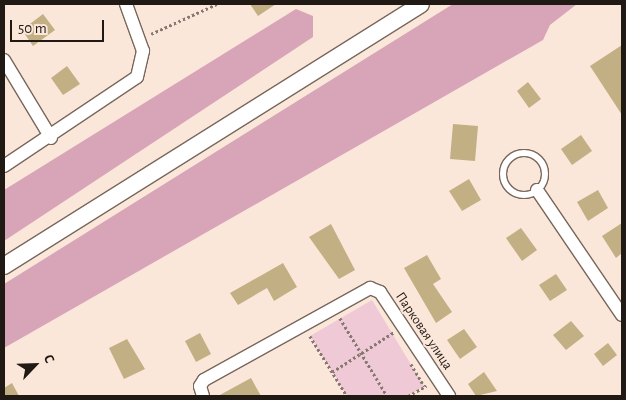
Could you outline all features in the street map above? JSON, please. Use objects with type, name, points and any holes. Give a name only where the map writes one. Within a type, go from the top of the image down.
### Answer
[{"type":"street","points":[[4,166],[51,138],[129,84],[143,61],[140,41],[126,4]]},
{"type":"street","points":[[4,266],[421,4]]},
{"type":"street","points":[[4,60],[51,138]]},
{"type":"street","points":[[537,190],[622,315]]},
{"type":"street","name":"Парковая улица","points":[[333,306],[370,288],[380,292],[398,330],[450,396]]},
{"type":"street","points":[[203,396],[200,386],[204,380],[333,306]]},
{"type":"lane","points":[[528,153],[540,160],[544,172],[537,190],[524,195],[505,184],[503,170],[510,158],[528,153]]},
{"type":"path","points":[[140,41],[175,19],[217,4]]},
{"type":"path","points":[[333,306],[387,396]]},
{"type":"path","points":[[333,322],[348,313]]},
{"type":"path","points":[[388,325],[398,330]]},
{"type":"path","points":[[398,330],[398,340]]},
{"type":"path","points":[[332,372],[398,330]]},
{"type":"path","points":[[318,331],[310,336],[347,396]]},
{"type":"path","points":[[406,356],[424,386]]},
{"type":"path","points":[[408,396],[438,379]]},
{"type":"shaded area","points":[[453,4],[577,4],[550,25],[543,40],[4,348],[4,284]]},
{"type":"shaded area","points":[[296,9],[313,16],[313,37],[4,241],[4,190]]},
{"type":"shaded area","points":[[372,300],[424,386],[408,396],[347,396],[310,336]]},
{"type":"building","points":[[250,4],[276,4],[258,16]]},
{"type":"building","points":[[43,14],[55,30],[33,46],[22,30]]},
{"type":"building","points":[[622,45],[622,115],[590,66]]},
{"type":"building","points":[[67,66],[80,84],[63,95],[51,78]]},
{"type":"building","points":[[528,82],[541,99],[529,108],[517,91]]},
{"type":"building","points":[[453,124],[478,126],[475,161],[450,159]]},
{"type":"building","points":[[581,135],[592,151],[572,165],[561,149]]},
{"type":"building","points":[[469,179],[481,200],[462,211],[449,191]]},
{"type":"building","points":[[598,190],[608,208],[588,221],[577,202]]},
{"type":"building","points":[[622,223],[622,253],[616,258],[602,236]]},
{"type":"building","points":[[331,224],[355,270],[339,279],[309,237]]},
{"type":"building","points":[[521,228],[537,250],[522,261],[506,238]]},
{"type":"building","points":[[427,255],[441,279],[433,284],[452,312],[436,323],[404,268]]},
{"type":"building","points":[[283,263],[297,287],[274,301],[267,288],[238,305],[230,293]]},
{"type":"building","points":[[556,274],[567,290],[550,301],[539,285]]},
{"type":"building","points":[[571,321],[584,336],[566,350],[553,335]]},
{"type":"building","points":[[464,329],[477,347],[460,359],[447,340]]},
{"type":"building","points":[[200,333],[211,354],[196,362],[185,341]]},
{"type":"building","points":[[127,339],[145,369],[124,379],[109,348]]},
{"type":"building","points":[[608,343],[617,355],[603,366],[594,354]]},
{"type":"building","points":[[484,372],[497,391],[476,396],[468,384]]},
{"type":"building","points":[[251,378],[261,396],[218,396]]},
{"type":"building","points":[[12,383],[19,396],[4,396],[4,388]]}]
